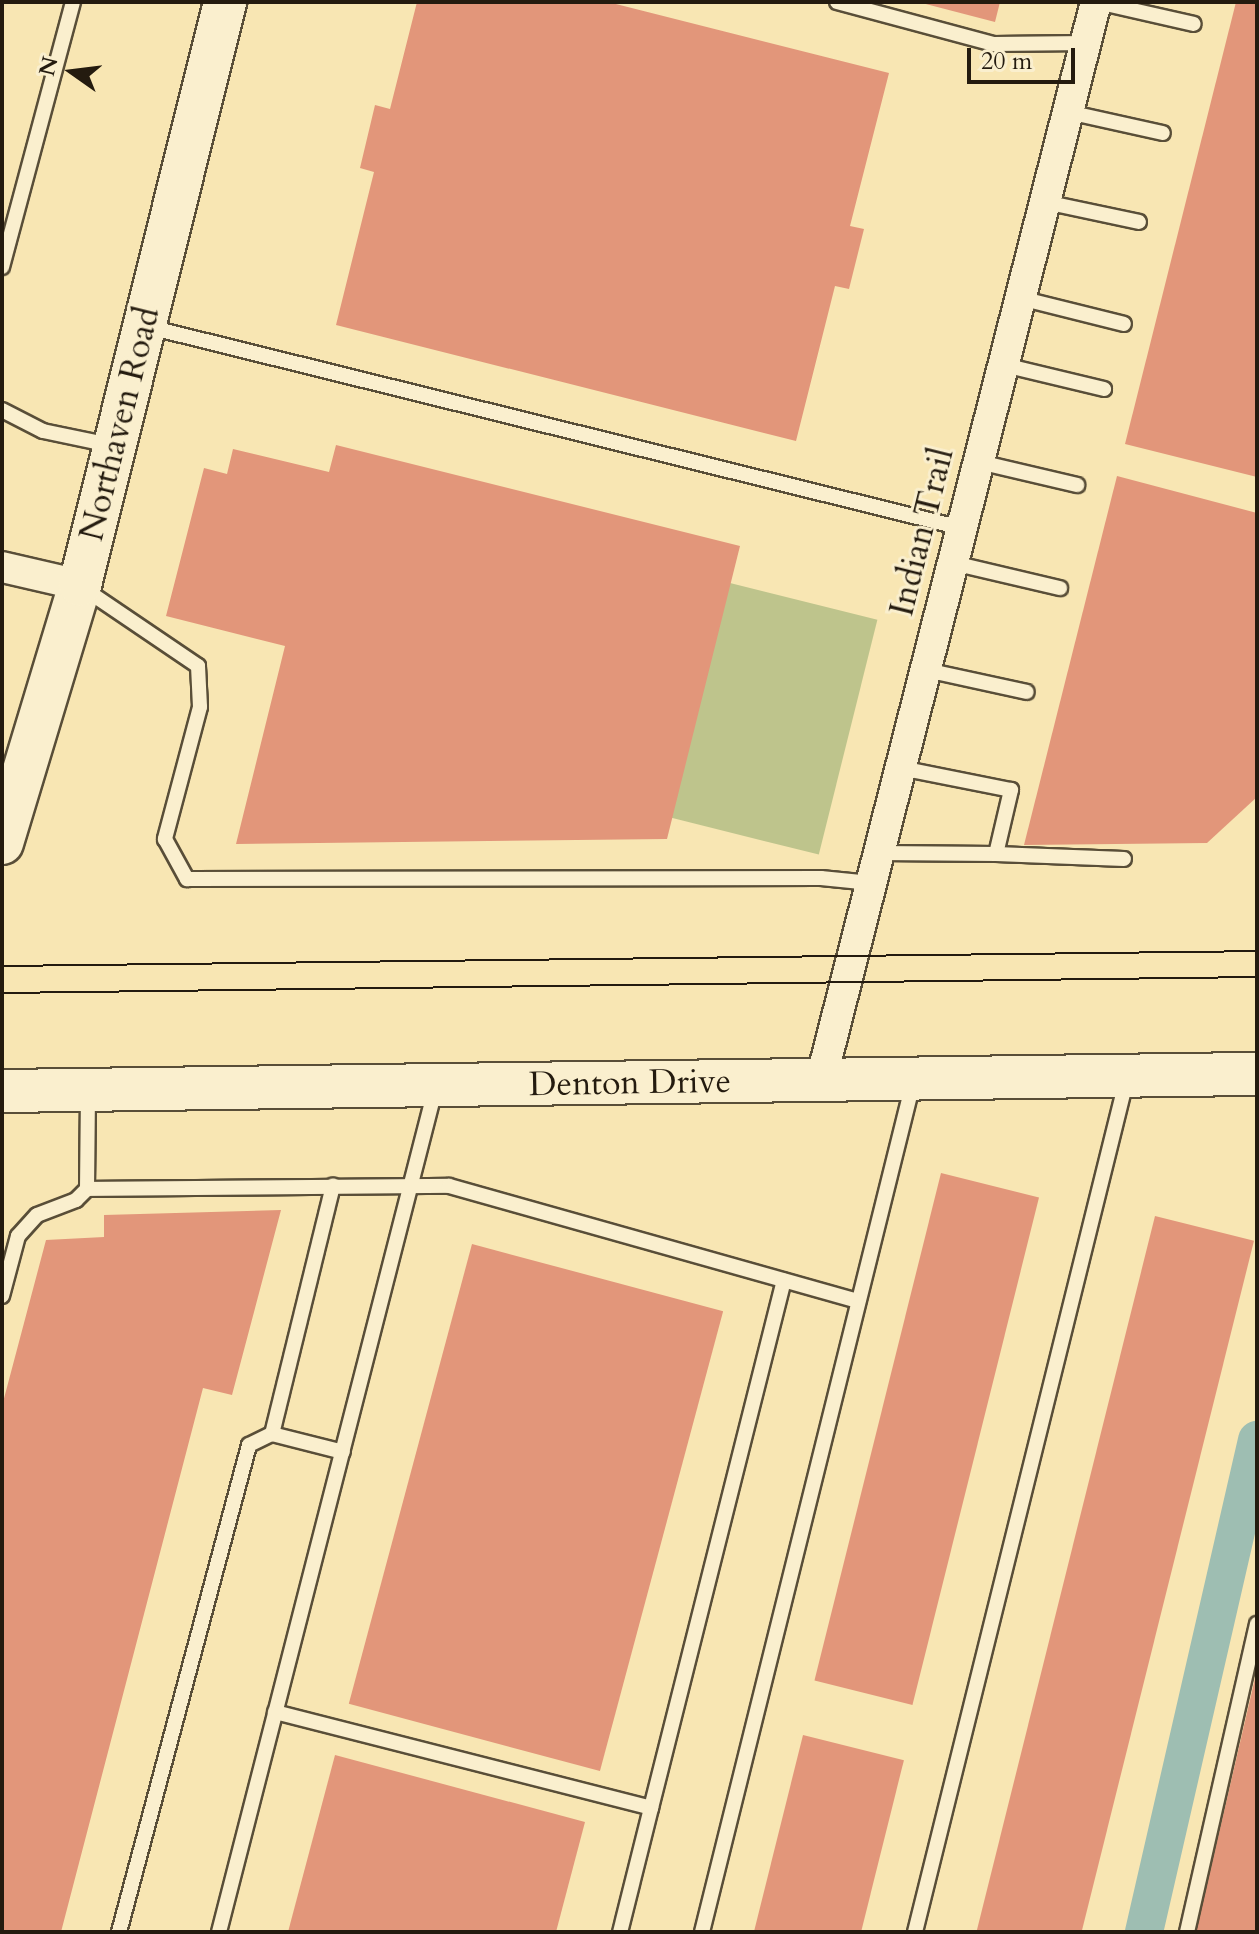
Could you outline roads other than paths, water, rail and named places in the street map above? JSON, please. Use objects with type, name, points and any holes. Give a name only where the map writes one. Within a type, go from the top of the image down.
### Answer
[{"type":"street","name":"Northaven Road","points":[[2,843],[13,776],[80,585],[225,2]]},
{"type":"street","name":"Indian Trail","points":[[821,1080],[1096,2]]},
{"type":"street","points":[[2,567],[80,585]]},
{"type":"street","name":"Denton Drive","points":[[2,1091],[1251,1074]]},
{"type":"lane","points":[[2,267],[73,2]]},
{"type":"lane","points":[[837,2],[994,44],[1086,43]]},
{"type":"lane","points":[[1096,2],[1194,24]]},
{"type":"lane","points":[[1068,112],[1163,133]]},
{"type":"lane","points":[[1045,202],[1139,222]]},
{"type":"lane","points":[[1020,298],[1124,324]]},
{"type":"lane","points":[[144,326],[962,528]]},
{"type":"lane","points":[[1004,365],[1104,389]]},
{"type":"lane","points":[[2,410],[43,431],[114,445]]},
{"type":"lane","points":[[979,462],[1077,485]]},
{"type":"lane","points":[[953,563],[1060,588]]},
{"type":"lane","points":[[80,585],[198,666],[200,707],[165,839],[187,879],[821,878],[871,883]]},
{"type":"lane","points":[[926,670],[1027,692]]},
{"type":"lane","points":[[901,768],[1011,790],[996,854]]},
{"type":"lane","points":[[879,853],[1124,859]]},
{"type":"lane","points":[[915,1932],[1128,1076]]},
{"type":"lane","points":[[702,1932],[914,1079]]},
{"type":"lane","points":[[219,1932],[436,1086]]},
{"type":"lane","points":[[87,1189],[88,1090]]},
{"type":"lane","points":[[2,1296],[18,1236],[37,1215],[76,1200],[87,1189],[412,1183],[449,1186],[858,1301]]},
{"type":"lane","points":[[272,1434],[333,1185]]},
{"type":"lane","points":[[620,1932],[784,1280]]},
{"type":"lane","points":[[119,1932],[249,1445],[272,1434],[343,1452]]},
{"type":"lane","points":[[1187,1932],[1257,1624]]},
{"type":"lane","points":[[275,1712],[651,1808]]},
{"type":"waterway","points":[[1144,1932],[1257,1440]]},
{"type":"tram line","points":[[2,966],[1257,951]]},
{"type":"tram line","points":[[2,993],[1257,977]]}]
